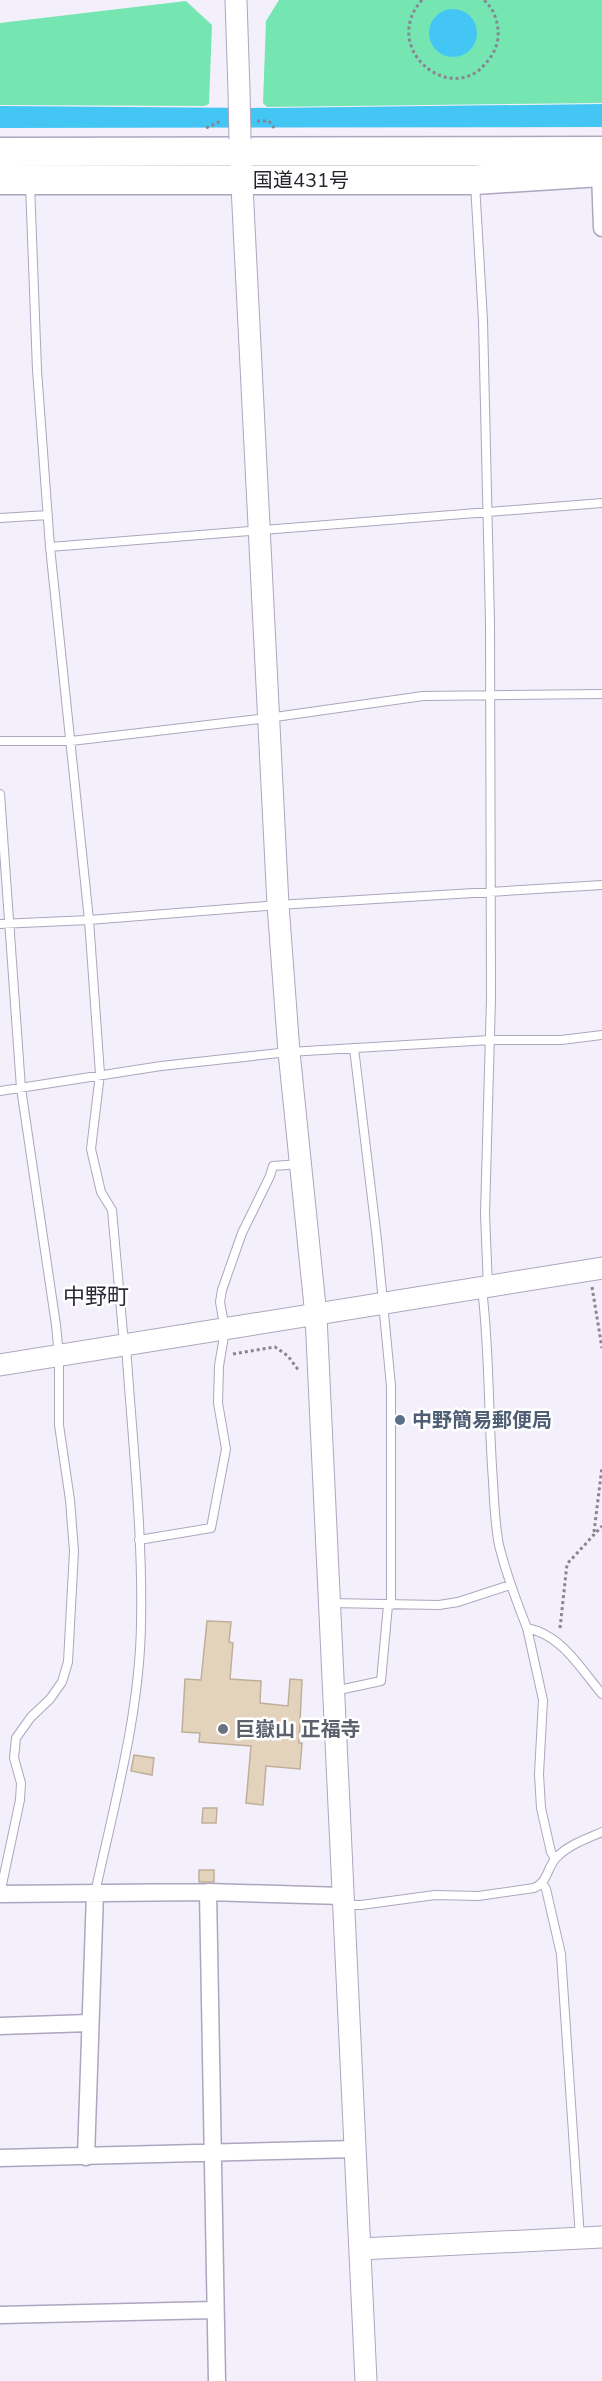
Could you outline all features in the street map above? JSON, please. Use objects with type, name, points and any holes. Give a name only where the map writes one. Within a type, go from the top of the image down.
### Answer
[{"type":"highway","name":"国道431号","points":[[0,152],[240,145],[601,165]]},
{"type":"highway","name":"国道431号","points":[[0,180],[475,180],[601,165]]},
{"type":"street","points":[[236,0],[240,145],[278,904],[289,1052],[316,1316],[366,2381]]},
{"type":"street","points":[[601,165],[602,228]]},
{"type":"street","points":[[0,1365],[316,1316],[596,1269]]},
{"type":"street","points":[[0,1894],[208,1892],[342,1900]]},
{"type":"street","points":[[208,1892],[217,2381]]},
{"type":"street","points":[[86,2157],[95,1893]]},
{"type":"street","points":[[0,2026],[89,2023]]},
{"type":"street","points":[[0,2158],[355,2149]]},
{"type":"street","points":[[360,2249],[602,2237]]},
{"type":"street","points":[[0,2315],[215,2310]]},
{"type":"lane","points":[[475,180],[483,320],[490,696],[490,1040],[484,1214],[489,1439],[499,1543],[510,1585],[526,1628],[543,1700],[539,1774],[541,1808],[551,1852],[555,1859]]},
{"type":"lane","points":[[30,181],[37,370],[50,547],[89,920],[100,1074],[91,1149],[101,1192],[112,1210],[126,1346],[139,1540],[141,1624],[132,1719],[95,1893]]},
{"type":"lane","points":[[50,547],[602,503]]},
{"type":"lane","points":[[0,518],[48,515]]},
{"type":"lane","points":[[0,741],[71,741],[268,718],[423,696],[602,694]]},
{"type":"lane","points":[[0,794],[21,1088],[59,1356],[57,1399],[74,1551],[68,1662],[62,1682],[50,1700],[31,1717],[16,1738],[14,1758],[21,1783],[20,1800],[0,1894]]},
{"type":"lane","points":[[0,924],[89,920],[278,904],[602,885]]},
{"type":"lane","points":[[0,1091],[100,1074],[289,1052],[490,1040],[561,1040],[602,1035]]},
{"type":"lane","points":[[333,1691],[381,1681],[390,1605],[391,1386],[377,1240],[354,1048]]},
{"type":"lane","points":[[139,1540],[211,1528],[226,1449],[218,1403],[219,1366],[225,1330],[220,1302],[222,1290],[242,1233],[273,1166],[300,1164]]},
{"type":"lane","points":[[329,1603],[390,1605],[458,1602],[510,1585]]},
{"type":"lane","points":[[526,1628],[535,1629],[559,1642],[602,1694]]},
{"type":"lane","points":[[342,1900],[361,1905],[435,1895],[478,1896],[534,1888],[543,1884],[555,1859],[573,1845],[602,1832]]},
{"type":"lane","points":[[543,1884],[561,1954],[580,2238]]},
{"type":"path","points":[[422,0],[411,15],[409,25],[411,50],[419,62],[430,71],[443,77],[458,78],[472,74],[484,66],[493,55],[498,41],[498,27],[494,13],[484,0]]},
{"type":"path","points":[[596,1269],[602,1348]]},
{"type":"path","points":[[226,1355],[275,1347],[294,1362],[300,1374]]},
{"type":"path","points":[[593,1534],[602,1467]]},
{"type":"path","points":[[559,1642],[567,1564],[602,1526]]},
{"type":"green space","points":[[279,0],[602,0],[602,103],[267,107],[263,103],[266,21]]},
{"type":"green space","points":[[186,1],[212,25],[209,104],[204,106],[0,105],[0,23]]},
{"type":"water","points":[[448,9],[458,9],[470,16],[477,28],[477,38],[470,50],[458,57],[448,57],[433,46],[429,38],[429,28],[440,13]]},
{"type":"water","points":[[602,104],[602,127],[0,128],[0,106],[271,108]]},
{"type":"building","points":[[207,1621],[231,1622],[229,1642],[233,1643],[230,1679],[261,1681],[260,1703],[288,1706],[290,1679],[302,1680],[300,1769],[266,1766],[263,1805],[246,1803],[251,1746],[199,1742],[200,1733],[182,1732],[185,1679],[201,1680]]},
{"type":"building","points":[[134,1755],[154,1758],[152,1775],[131,1771]]},
{"type":"building","points":[[203,1808],[217,1808],[216,1823],[202,1823]]},
{"type":"building","points":[[199,1870],[214,1870],[214,1882],[199,1882]]},
{"type":"place","name":"中野簡易郵便局","points":[[400,1420]]},
{"type":"place","name":"巨嶽山 正福寺","points":[[223,1729]]},
{"type":"district","name":"中野町","points":[[96,1297]]}]
